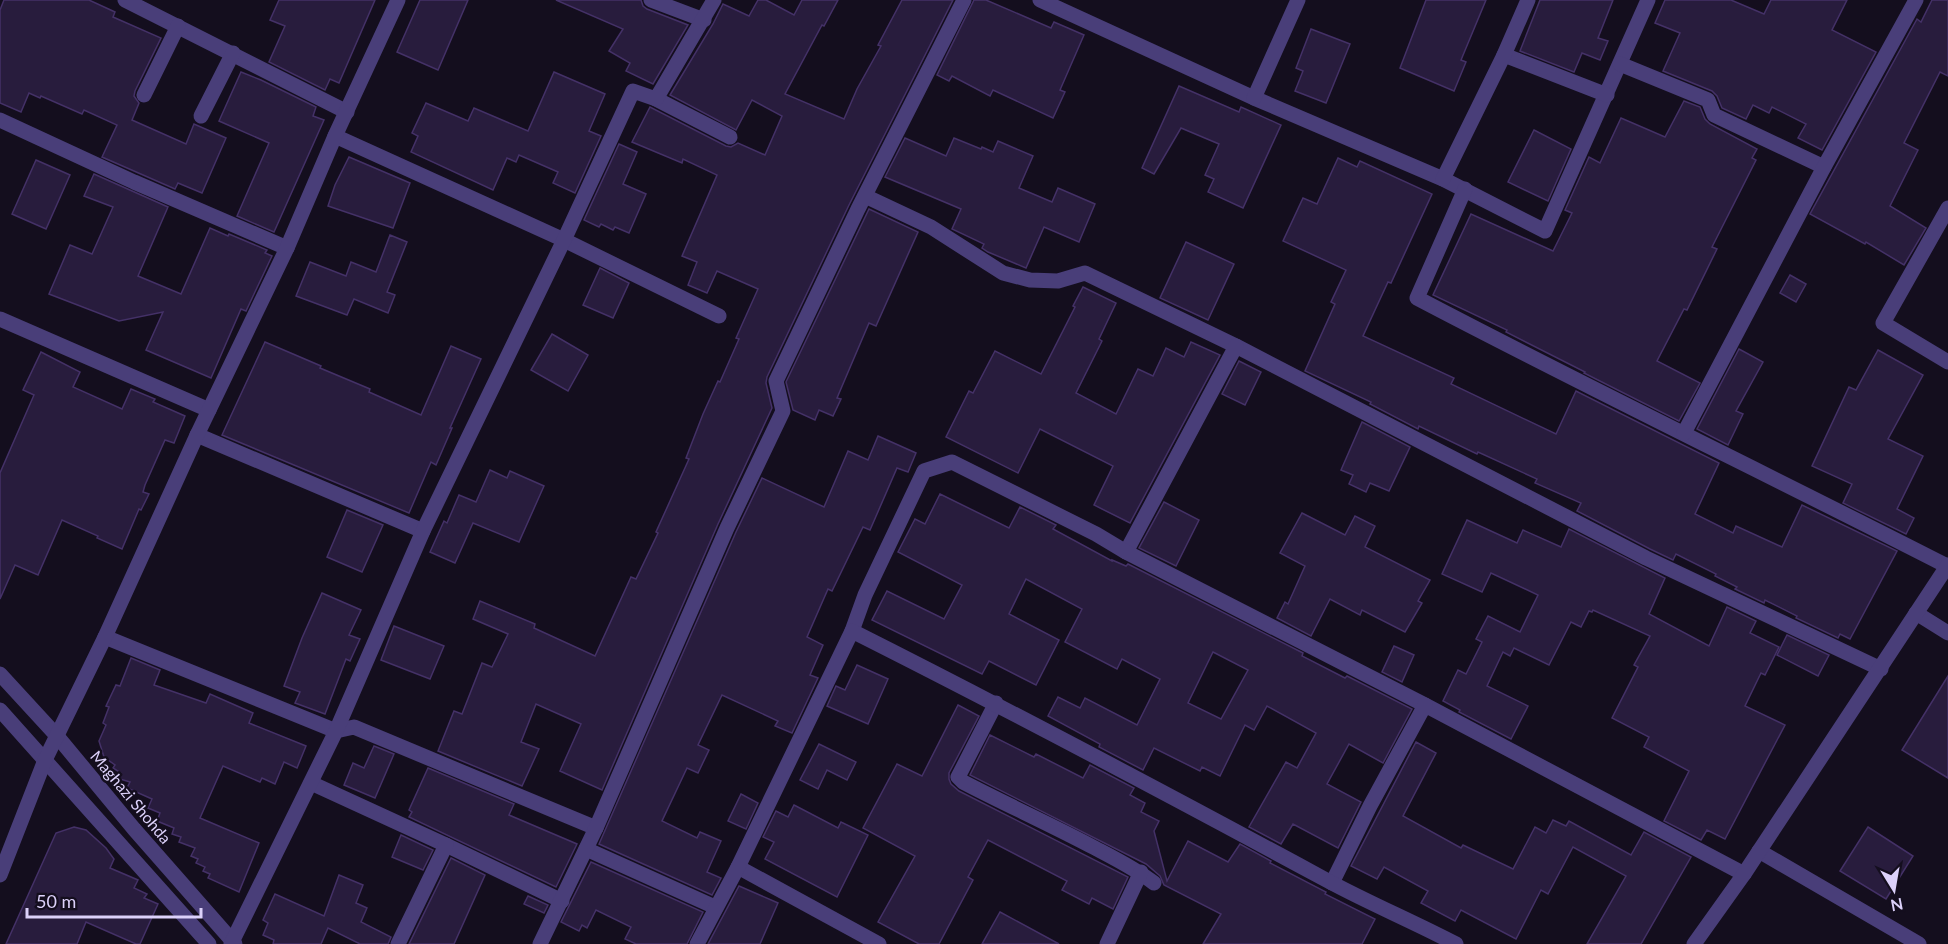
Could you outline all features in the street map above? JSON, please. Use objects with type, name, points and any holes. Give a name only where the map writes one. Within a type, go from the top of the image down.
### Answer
[{"type":"street","points":[[125,0],[347,112]]},
{"type":"street","points":[[0,875],[45,760],[287,248],[335,136],[398,0]]},
{"type":"street","points":[[651,0],[704,20]]},
{"type":"street","points":[[656,99],[714,0]]},
{"type":"street","points":[[540,944],[596,828],[727,528],[783,411],[776,381],[865,196],[964,0]]},
{"type":"street","points":[[1040,0],[1254,98],[1465,189],[1545,231],[1647,0]]},
{"type":"street","points":[[1254,98],[1298,0]]},
{"type":"street","points":[[1443,179],[1504,56],[1528,0]]},
{"type":"street","points":[[1684,433],[1824,167],[1917,0]]},
{"type":"street","points":[[144,95],[178,26]]},
{"type":"street","points":[[201,116],[233,53]]},
{"type":"street","points":[[1504,56],[1607,95]]},
{"type":"street","points":[[1620,64],[1708,100],[1714,115],[1824,167]]},
{"type":"street","points":[[233,943],[336,731],[423,531],[564,240],[633,91],[656,99],[730,137]]},
{"type":"street","points":[[0,120],[134,182],[287,248]]},
{"type":"street","points":[[335,136],[564,240],[719,316]]},
{"type":"street","points":[[1465,189],[1417,298],[1549,367],[1947,566],[1744,874],[1694,944]]},
{"type":"street","points":[[865,196],[931,227],[1003,273],[1030,280],[1058,281],[1085,273],[1236,346],[1646,558],[1881,669]]},
{"type":"street","points":[[1948,208],[1883,322],[1948,362]]},
{"type":"street","points":[[0,319],[209,410]]},
{"type":"street","points":[[1126,552],[1236,346]]},
{"type":"street","points":[[197,435],[423,531]]},
{"type":"street","points":[[697,944],[738,867],[852,631],[865,595],[924,471],[952,462],[1425,705],[1744,874]]},
{"type":"street","points":[[1916,613],[1948,633]]},
{"type":"street","points":[[852,631],[996,703],[1332,883],[1429,938],[1455,944]]},
{"type":"street","points":[[105,637],[336,731],[354,727],[596,828]]},
{"type":"street","name":"Maghazi Shohda","points":[[0,674],[57,736],[233,943]]},
{"type":"street","points":[[996,703],[958,777],[963,782],[1059,828],[1141,872],[1155,883]]},
{"type":"street","points":[[1332,883],[1370,806],[1425,705]]},
{"type":"street","points":[[0,710],[210,944]]},
{"type":"street","points":[[311,783],[562,901]]},
{"type":"street","points":[[398,944],[446,845]]},
{"type":"street","points":[[586,849],[715,907]]},
{"type":"street","points":[[1759,851],[1919,944]]},
{"type":"street","points":[[738,867],[879,944]]},
{"type":"street","points":[[1107,944],[1141,872]]},
{"type":"building","points":[[4,0],[89,0],[115,12],[113,17],[161,38],[135,91],[134,96],[139,103],[132,120],[186,144],[194,124],[226,138],[202,193],[178,183],[175,189],[102,157],[117,125],[84,110],[82,114],[29,93],[21,112],[0,103],[0,10]]},
{"type":"building","points":[[279,0],[375,0],[339,83],[330,79],[325,90],[269,62],[285,26],[270,20]]},
{"type":"building","points":[[420,0],[468,0],[438,70],[397,52]]},
{"type":"building","points":[[556,0],[641,0],[647,9],[688,25],[653,84],[626,71],[630,63],[609,51],[623,29]]},
{"type":"building","points":[[758,0],[766,0],[794,15],[802,0],[838,0],[785,94],[844,119],[857,89],[881,46],[878,45],[902,0],[953,0],[849,205],[767,377],[766,383],[772,408],[718,524],[602,790],[560,771],[581,724],[536,704],[521,742],[539,749],[522,786],[438,751],[454,711],[462,714],[482,663],[492,667],[508,634],[473,619],[480,601],[535,624],[534,628],[595,656],[631,577],[636,579],[658,533],[656,532],[689,459],[686,458],[703,414],[739,339],[736,338],[758,289],[717,271],[707,293],[688,285],[697,262],[682,256],[717,175],[683,159],[682,163],[632,142],[650,107],[726,146],[731,147],[738,143],[765,155],[782,116],[752,100],[736,130],[670,95],[723,4],[749,16]]},
{"type":"building","points":[[974,0],[986,0],[1051,28],[1054,22],[1084,35],[1060,90],[1065,92],[1053,118],[993,90],[990,96],[952,76],[949,81],[937,75]]},
{"type":"building","points":[[1426,0],[1486,0],[1461,60],[1466,62],[1454,91],[1400,68]]},
{"type":"building","points":[[1540,0],[1613,0],[1598,38],[1608,41],[1600,60],[1582,53],[1574,72],[1520,51]]},
{"type":"building","points":[[1665,0],[1731,0],[1764,14],[1771,0],[1847,0],[1832,30],[1876,52],[1822,150],[1798,138],[1806,124],[1772,107],[1769,113],[1753,105],[1746,119],[1722,108],[1712,91],[1663,71],[1680,33],[1655,23]]},
{"type":"building","points":[[1932,0],[1948,0],[1948,76],[1940,72],[1904,143],[1918,150],[1890,206],[1926,228],[1904,265],[1866,242],[1865,244],[1810,214],[1917,19],[1921,22]]},
{"type":"building","points":[[1311,29],[1350,44],[1326,103],[1295,91],[1303,71],[1296,68]]},
{"type":"building","points":[[241,72],[316,107],[313,116],[324,120],[274,232],[237,216],[269,143],[219,121]]},
{"type":"building","points":[[554,72],[605,94],[589,131],[601,136],[575,193],[553,183],[558,172],[519,155],[516,162],[507,158],[493,190],[411,152],[418,136],[412,133],[426,103],[468,121],[474,108],[528,131]]},
{"type":"building","points":[[1179,86],[1239,112],[1241,107],[1281,125],[1243,208],[1208,192],[1214,179],[1205,175],[1219,144],[1181,128],[1154,174],[1142,168]]},
{"type":"building","points":[[1684,101],[1700,107],[1710,124],[1757,149],[1752,158],[1756,160],[1712,247],[1717,249],[1687,310],[1684,309],[1657,361],[1700,383],[1679,421],[1506,332],[1507,330],[1433,295],[1471,214],[1553,251],[1572,213],[1565,210],[1589,157],[1600,163],[1621,118],[1665,137]]},
{"type":"building","points":[[1534,130],[1571,149],[1548,201],[1508,182]]},
{"type":"building","points":[[905,138],[946,156],[954,138],[993,152],[998,141],[1033,156],[1019,188],[1052,202],[1058,188],[1095,204],[1079,242],[1044,227],[1026,268],[988,252],[982,248],[984,244],[952,229],[961,209],[885,177]]},
{"type":"building","points":[[619,144],[637,152],[623,184],[646,194],[629,233],[615,227],[613,230],[601,224],[599,227],[584,220]]},
{"type":"building","points":[[349,157],[410,183],[393,228],[328,206],[335,185]]},
{"type":"building","points":[[1338,158],[1357,167],[1360,161],[1432,194],[1391,283],[1388,282],[1363,336],[1454,378],[1451,384],[1556,434],[1576,391],[1719,463],[1695,514],[1733,533],[1736,526],[1782,547],[1802,505],[1897,551],[1850,639],[1840,634],[1838,638],[1765,600],[1764,603],[1735,589],[1737,587],[1715,576],[1716,574],[1676,554],[1673,560],[1650,549],[1577,511],[1581,503],[1535,483],[1537,479],[1419,426],[1418,429],[1370,404],[1371,402],[1305,371],[1335,304],[1331,302],[1346,270],[1283,241],[1303,198],[1317,204]]},
{"type":"building","points":[[36,160],[70,175],[46,229],[12,214]]},
{"type":"building","points":[[94,174],[168,207],[138,276],[181,294],[210,228],[267,250],[265,253],[272,256],[246,311],[241,309],[211,378],[146,350],[163,312],[119,321],[49,294],[70,245],[92,254],[113,207],[84,196]]},
{"type":"building","points":[[869,209],[918,232],[876,326],[869,323],[837,398],[841,399],[833,416],[819,410],[815,420],[793,410],[786,382]]},
{"type":"building","points":[[390,235],[407,242],[387,292],[395,295],[388,313],[354,299],[347,315],[296,296],[310,262],[346,276],[351,262],[376,272]]},
{"type":"building","points":[[1186,242],[1234,264],[1208,320],[1160,298]]},
{"type":"building","points":[[600,268],[629,283],[613,318],[583,305]]},
{"type":"building","points":[[1790,275],[1806,284],[1796,302],[1780,293]]},
{"type":"building","points":[[1083,287],[1116,303],[1099,339],[1102,341],[1076,393],[1116,414],[1138,369],[1153,376],[1166,348],[1184,357],[1191,342],[1220,355],[1130,523],[1094,505],[1113,466],[1040,429],[1018,473],[946,437],[969,391],[973,393],[995,351],[1041,374]]},
{"type":"building","points":[[552,334],[588,355],[568,391],[531,370]]},
{"type":"building","points":[[265,342],[321,366],[320,368],[370,389],[369,392],[421,415],[451,346],[481,359],[436,465],[431,462],[409,513],[222,435]]},
{"type":"building","points":[[1739,349],[1763,362],[1736,411],[1743,414],[1728,445],[1697,429]]},
{"type":"building","points":[[1878,350],[1923,375],[1888,439],[1923,456],[1897,509],[1914,518],[1906,534],[1843,503],[1852,484],[1812,466],[1849,387],[1856,390]]},
{"type":"building","points":[[41,352],[80,372],[73,387],[122,409],[131,389],[185,416],[174,443],[165,440],[145,485],[143,492],[149,494],[141,510],[139,509],[122,549],[62,520],[38,575],[15,565],[0,599],[0,473],[34,395],[23,390]]},
{"type":"building","points":[[1239,361],[1261,372],[1245,405],[1222,394]]},
{"type":"building","points":[[1362,422],[1410,447],[1389,491],[1370,483],[1366,492],[1349,484],[1353,475],[1341,470]]},
{"type":"building","points":[[878,436],[916,453],[908,472],[897,468],[870,530],[863,527],[832,591],[828,589],[807,637],[823,645],[810,675],[818,678],[792,733],[775,726],[778,721],[722,695],[698,745],[709,750],[698,773],[687,768],[662,821],[697,838],[700,832],[721,841],[707,872],[721,878],[712,895],[599,844],[762,478],[824,507],[848,451],[868,460]]},
{"type":"building","points":[[490,470],[507,478],[510,471],[544,486],[519,542],[473,523],[455,563],[430,552],[444,521],[447,523],[459,495],[476,502]]},
{"type":"building","points":[[940,494],[1009,528],[1020,507],[1056,525],[1053,529],[1112,561],[1126,566],[1128,564],[1303,653],[1302,656],[1345,678],[1347,676],[1412,709],[1383,763],[1349,744],[1327,784],[1361,802],[1338,848],[1293,824],[1281,844],[1249,827],[1286,762],[1297,768],[1316,733],[1267,706],[1254,730],[1245,725],[1220,776],[1202,767],[1200,771],[1154,748],[1143,770],[1048,716],[1058,697],[1080,708],[1085,698],[1137,725],[1160,679],[1122,659],[1117,669],[1065,642],[1082,609],[1026,579],[1009,614],[1059,640],[1036,685],[989,661],[982,674],[872,620],[887,591],[944,619],[962,585],[898,552],[915,519],[925,524]],"holes":[[[1213,652],[1248,670],[1221,719],[1188,703]]]},
{"type":"building","points":[[1164,502],[1199,520],[1176,566],[1139,548]]},
{"type":"building","points":[[347,510],[383,525],[362,572],[327,557]]},
{"type":"building","points":[[1302,513],[1345,535],[1355,516],[1375,526],[1365,547],[1430,580],[1418,601],[1422,603],[1405,632],[1362,610],[1360,615],[1330,599],[1311,636],[1277,618],[1285,602],[1288,604],[1305,566],[1280,553]]},
{"type":"building","points":[[1467,520],[1517,543],[1523,530],[1561,547],[1569,529],[1665,578],[1649,614],[1709,646],[1727,607],[1756,621],[1750,633],[1779,647],[1765,675],[1761,673],[1745,706],[1785,725],[1725,839],[1707,830],[1701,840],[1664,821],[1689,771],[1644,747],[1649,737],[1612,718],[1638,667],[1634,665],[1650,636],[1593,610],[1589,611],[1581,627],[1571,622],[1549,665],[1514,648],[1510,656],[1503,652],[1487,686],[1528,706],[1511,739],[1443,701],[1458,670],[1466,674],[1482,642],[1476,639],[1488,616],[1520,632],[1538,595],[1491,573],[1482,592],[1442,574]]},
{"type":"building","points":[[322,593],[361,610],[349,635],[360,639],[350,661],[346,659],[325,714],[295,703],[300,692],[284,686]]},
{"type":"building","points":[[394,626],[444,646],[430,679],[381,660]]},
{"type":"building","points":[[1787,635],[1829,655],[1818,676],[1777,655]]},
{"type":"building","points":[[1394,646],[1414,655],[1402,682],[1382,672]]},
{"type":"building","points":[[131,658],[160,670],[154,685],[206,703],[210,694],[253,713],[249,723],[306,746],[297,768],[284,762],[275,784],[262,778],[260,782],[223,766],[200,818],[259,843],[239,892],[208,878],[210,874],[203,871],[205,867],[196,863],[198,859],[191,856],[195,848],[179,842],[181,837],[172,834],[174,828],[157,821],[160,813],[148,808],[152,799],[127,788],[130,782],[120,779],[121,773],[113,768],[115,765],[104,757],[99,741],[106,725],[103,723],[109,707],[106,706],[116,685],[120,686]]},
{"type":"building","points":[[857,665],[888,679],[868,724],[827,706],[836,686],[845,690]]},
{"type":"building","points":[[1948,676],[1948,778],[1902,750]]},
{"type":"building","points":[[958,705],[979,716],[949,773],[951,784],[959,791],[1128,877],[1113,909],[1092,898],[1089,904],[1062,890],[1067,881],[988,840],[968,877],[973,880],[939,944],[919,944],[878,922],[915,856],[863,828],[897,764],[922,776]]},
{"type":"building","points":[[990,735],[1034,757],[1036,754],[1083,778],[1090,765],[1134,788],[1130,795],[1145,803],[1141,812],[1159,821],[1154,831],[1167,881],[1188,841],[1228,862],[1240,844],[1271,861],[1270,863],[1326,892],[1325,894],[1375,919],[1362,944],[1203,944],[1221,914],[1164,885],[1160,876],[1146,864],[970,775]]},
{"type":"building","points":[[1416,742],[1436,753],[1403,816],[1461,848],[1463,845],[1513,869],[1535,827],[1546,833],[1553,820],[1566,826],[1569,821],[1631,855],[1644,832],[1691,857],[1641,944],[1587,944],[1626,876],[1573,847],[1548,894],[1541,890],[1516,939],[1461,910],[1455,921],[1421,903],[1428,891],[1384,867],[1377,879],[1351,866]]},
{"type":"building","points":[[819,744],[856,762],[847,780],[827,770],[818,789],[800,780]]},
{"type":"building","points":[[374,746],[394,754],[375,798],[344,785],[353,763],[364,768]]},
{"type":"building","points":[[428,768],[514,804],[509,815],[577,844],[556,887],[409,817],[412,812],[409,810]]},
{"type":"building","points":[[741,794],[758,803],[746,829],[728,821]]},
{"type":"building","points":[[794,805],[838,828],[841,822],[868,835],[837,897],[765,859],[774,842],[763,837],[776,811],[788,817]]},
{"type":"building","points":[[74,827],[86,830],[106,848],[114,859],[110,868],[138,880],[134,888],[147,894],[144,898],[158,904],[140,944],[86,922],[77,944],[6,944],[56,833]]},
{"type":"building","points":[[1868,827],[1913,856],[1886,899],[1840,871]]},
{"type":"building","points":[[401,835],[433,850],[423,870],[392,857]]},
{"type":"building","points":[[451,858],[485,875],[454,944],[409,944]]},
{"type":"building","points":[[591,862],[703,912],[687,944],[636,944],[625,939],[631,927],[596,910],[587,928],[582,925],[579,931],[561,922]]},
{"type":"building","points":[[339,875],[363,885],[356,903],[367,908],[361,922],[391,937],[388,944],[360,944],[328,928],[321,944],[273,944],[274,940],[263,935],[268,923],[263,920],[275,894],[324,916]]},
{"type":"building","points":[[739,886],[778,903],[760,944],[708,944]]},
{"type":"building","points":[[528,896],[548,905],[544,913],[524,904]]},
{"type":"building","points":[[1000,912],[1059,944],[982,944]]}]
